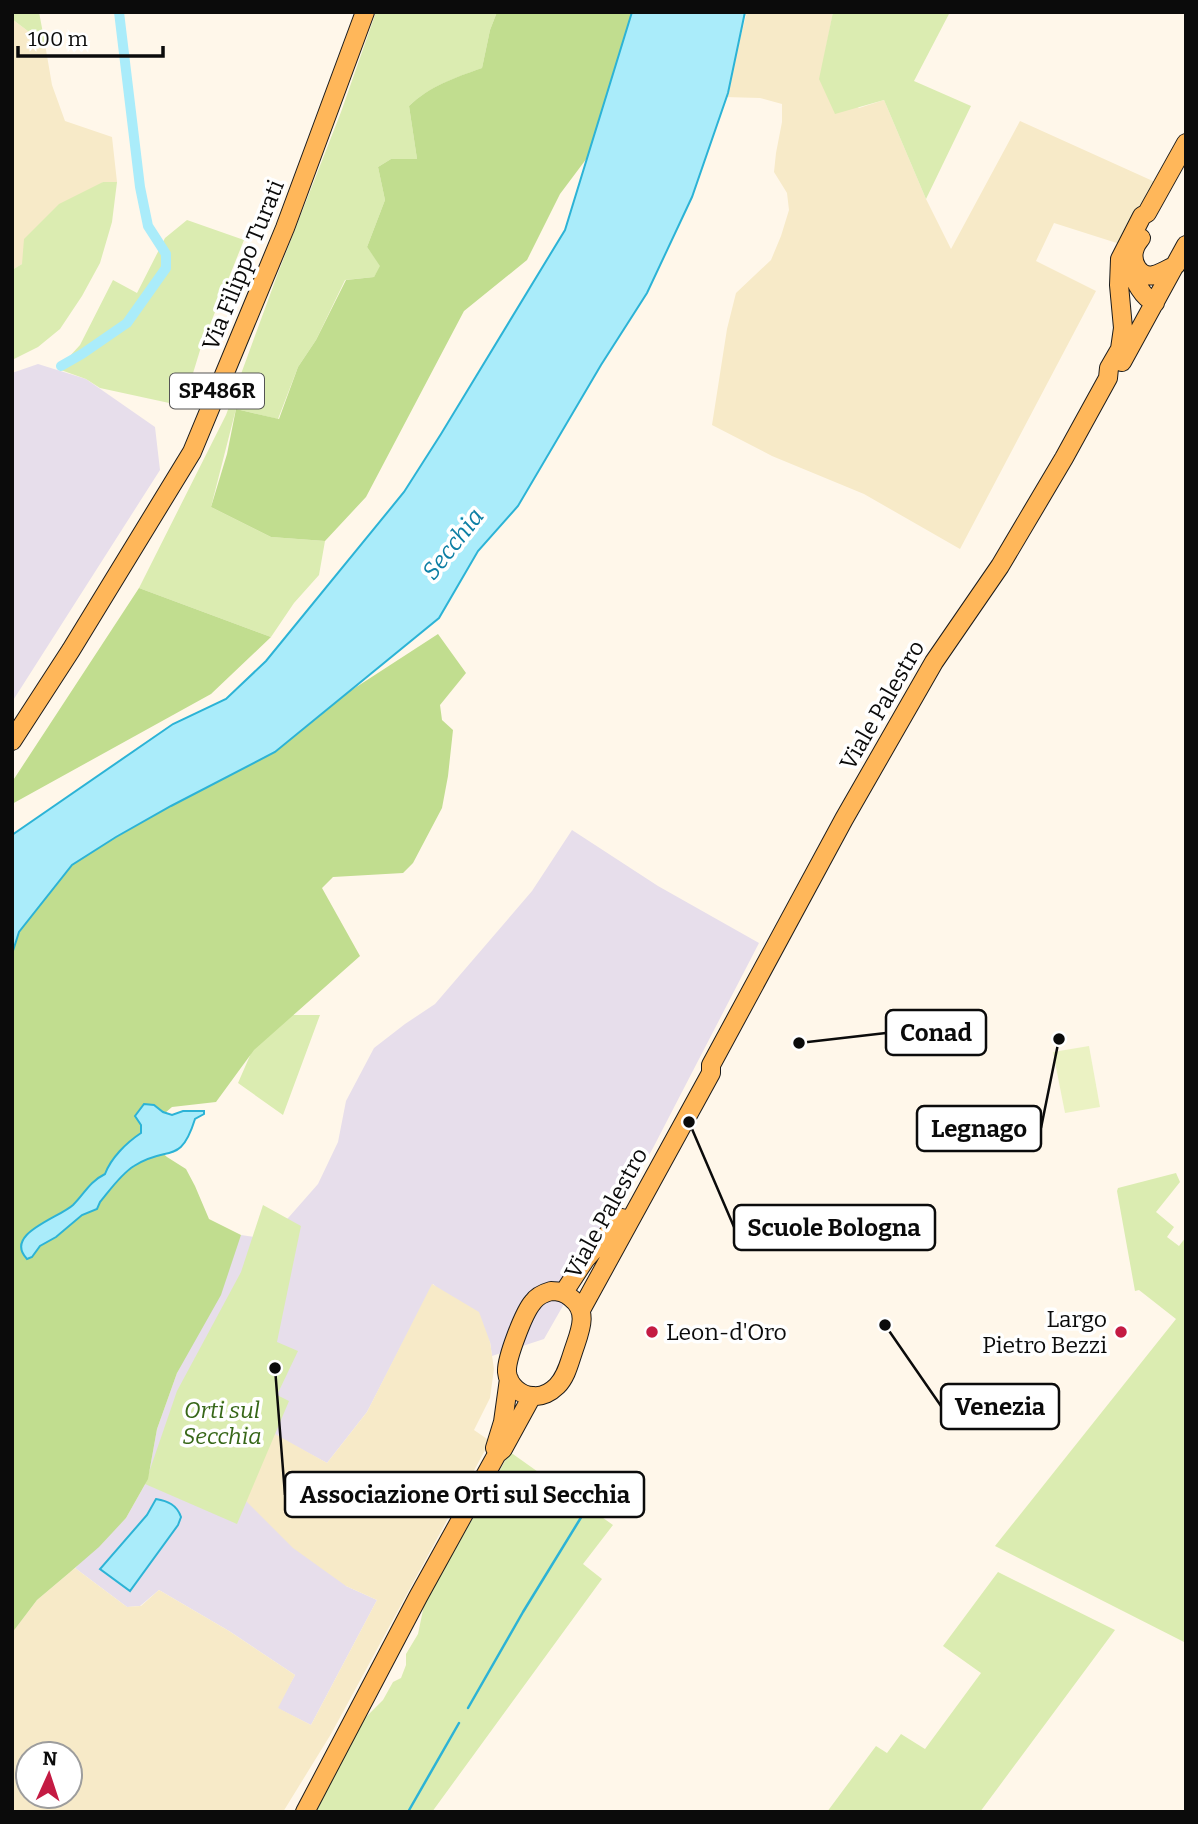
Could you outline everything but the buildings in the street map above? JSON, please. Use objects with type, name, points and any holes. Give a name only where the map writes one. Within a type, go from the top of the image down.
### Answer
[{"type":"main road","name":"Via Filippo Turati","points":[[12,741],[192,452],[285,229],[365,12]]},
{"type":"main road","points":[[1154,303],[1149,301],[1138,287],[1127,264],[1129,250],[1186,143]]},
{"type":"main road","points":[[1168,176],[1169,186],[1134,250],[1133,259],[1138,270],[1152,276],[1176,265]]},
{"type":"main road","name":"Viale Palestro","points":[[532,1396],[547,1393],[560,1384],[582,1321],[581,1310],[711,1073],[711,1065],[844,819],[934,662],[1000,566],[1065,458],[1108,378],[1120,349],[1120,259],[1142,216],[1147,213]]},
{"type":"main road","name":"Viale Palestro","points":[[1108,378],[1117,371],[1186,245]]},
{"type":"main road","name":"Viale Palestro","points":[[564,1292],[585,1260],[624,1215],[704,1069],[711,1065]]},
{"type":"main road","points":[[304,1812],[418,1597],[532,1396],[519,1391],[507,1372],[522,1322],[532,1302],[538,1296],[551,1291],[564,1292],[581,1310]]},
{"type":"main road","points":[[497,1454],[495,1448],[503,1422],[509,1379]]},
{"type":"shaded area","points":[[747,12],[833,12],[820,79],[859,108],[884,100],[926,199],[951,249],[1020,121],[1155,182],[1123,245],[1054,223],[1036,261],[1096,291],[960,549],[864,494],[772,456],[712,425],[727,329],[736,293],[771,260],[789,210],[787,193],[774,172],[782,122],[782,104],[760,98],[725,97]]},
{"type":"shaded area","points":[[12,19],[45,44],[52,85],[65,121],[112,137],[117,182],[103,182],[22,264],[12,270]]},
{"type":"shaded area","points":[[38,364],[86,379],[155,427],[160,470],[12,702],[12,373]]},
{"type":"shaded area","points":[[572,830],[658,886],[759,943],[653,1148],[544,1339],[492,1356],[490,1342],[433,1284],[367,1412],[327,1463],[275,1435],[346,1586],[377,1600],[311,1725],[277,1708],[295,1675],[229,1631],[159,1590],[140,1606],[127,1607],[75,1568],[126,1518],[148,1479],[157,1429],[177,1373],[241,1235],[267,1239],[318,1184],[338,1142],[346,1101],[374,1048],[435,1004],[532,891]]},
{"type":"shaded area","points":[[432,1284],[479,1312],[490,1342],[494,1369],[490,1398],[474,1430],[490,1441],[331,1734],[283,1812],[12,1812],[12,1633],[37,1600],[75,1568],[127,1607],[141,1606],[159,1590],[229,1631],[295,1675],[278,1708],[311,1725],[377,1600],[346,1586],[293,1548],[243,1498],[275,1434],[327,1463],[367,1412]]},
{"type":"green space","points":[[12,12],[39,12],[45,44],[12,19]]},
{"type":"green space","points":[[376,12],[497,12],[490,30],[482,68],[434,88],[409,106],[417,159],[391,159],[378,167],[385,200],[367,247],[381,266],[374,277],[345,280],[316,340],[298,367],[278,419],[236,409],[211,507],[271,537],[325,541],[319,575],[294,603],[271,637],[139,588],[226,415]]},
{"type":"green space","points":[[497,12],[632,12],[587,158],[560,194],[527,260],[464,311],[366,497],[325,541],[271,537],[211,507],[227,454],[236,409],[279,419],[298,367],[316,340],[346,280],[374,277],[380,266],[367,247],[385,200],[378,167],[391,159],[417,159],[409,106],[434,88],[482,68],[490,30]]},
{"type":"green space","points":[[833,12],[950,12],[914,81],[971,106],[926,199],[884,100],[835,114],[819,79]]},
{"type":"green space","points":[[103,182],[117,182],[112,222],[100,263],[60,329],[38,347],[12,360],[12,270],[22,264],[24,239],[59,204]]},
{"type":"green space","points":[[187,220],[244,240],[201,347],[183,406],[100,388],[86,379],[58,369],[80,345],[113,280],[137,293],[165,238]]},
{"type":"green space","points":[[139,588],[271,637],[211,694],[12,804],[12,782]]},
{"type":"green space","points":[[438,634],[466,673],[440,705],[442,720],[453,730],[442,808],[413,863],[403,873],[333,877],[322,888],[360,956],[254,1050],[216,1102],[172,1107],[150,1126],[151,1143],[186,1169],[209,1219],[241,1235],[221,1295],[177,1373],[157,1429],[148,1479],[126,1518],[99,1547],[37,1600],[12,1633],[12,954],[19,932],[72,865],[171,806],[275,752],[344,695]]},
{"type":"green space","points":[[286,1015],[320,1015],[283,1115],[238,1083],[259,1035]]},
{"type":"green space","points":[[1089,1046],[1100,1107],[1065,1113],[1053,1052]]},
{"type":"green space","points":[[1176,1173],[1180,1182],[1156,1212],[1174,1227],[1167,1237],[1179,1246],[1186,1237],[1186,1643],[995,1546],[1176,1319],[1139,1290],[1135,1291],[1117,1191],[1118,1188]]},
{"type":"green space","name":"Orti sul Secchia","points":[[263,1205],[301,1226],[277,1342],[298,1351],[277,1395],[289,1401],[237,1524],[145,1484],[177,1391],[241,1272]]},
{"type":"green space","points":[[510,1452],[613,1525],[583,1564],[602,1579],[432,1812],[316,1812],[361,1722],[383,1700],[393,1682],[401,1678],[406,1665],[406,1654],[418,1634],[424,1605]]},
{"type":"green space","points":[[998,1572],[1115,1630],[980,1812],[827,1812],[876,1746],[887,1753],[901,1734],[925,1749],[981,1673],[943,1646]]},
{"type":"water","name":"Secchia","points":[[632,12],[745,12],[728,93],[692,197],[647,293],[518,506],[478,551],[439,618],[275,752],[171,806],[72,865],[19,932],[12,954],[12,835],[173,724],[226,699],[266,661],[404,492],[565,230]]},
{"type":"water","points":[[144,1104],[154,1105],[172,1115],[183,1111],[204,1111],[204,1114],[195,1119],[184,1144],[178,1149],[129,1169],[97,1209],[82,1215],[27,1259],[22,1250],[22,1242],[27,1234],[73,1205],[91,1184],[105,1174],[120,1151],[141,1133],[141,1125],[135,1116]]},
{"type":"water","points":[[156,1499],[172,1504],[181,1517],[130,1591],[100,1569],[147,1515]]},
{"type":"waterway","points":[[61,366],[127,323],[166,268],[166,254],[148,226],[140,187],[119,12]]},
{"type":"waterway","points":[[468,1708],[585,1511]]},
{"type":"waterway","points":[[408,1812],[459,1723]]},
{"type":"place","name":"Legnago","points":[[1059,1039]]},
{"type":"place","name":"Conad","points":[[799,1043]]},
{"type":"place","name":"Scuole Bologna","points":[[689,1122]]},
{"type":"place","name":"Venezia","points":[[885,1325]]},
{"type":"place","name":"Leon-d'Oro","points":[[652,1332]]},
{"type":"place","name":"Largo Pietro Bezzi","points":[[1121,1332]]},
{"type":"place","name":"Associazione Orti sul Secchia","points":[[275,1368]]}]
